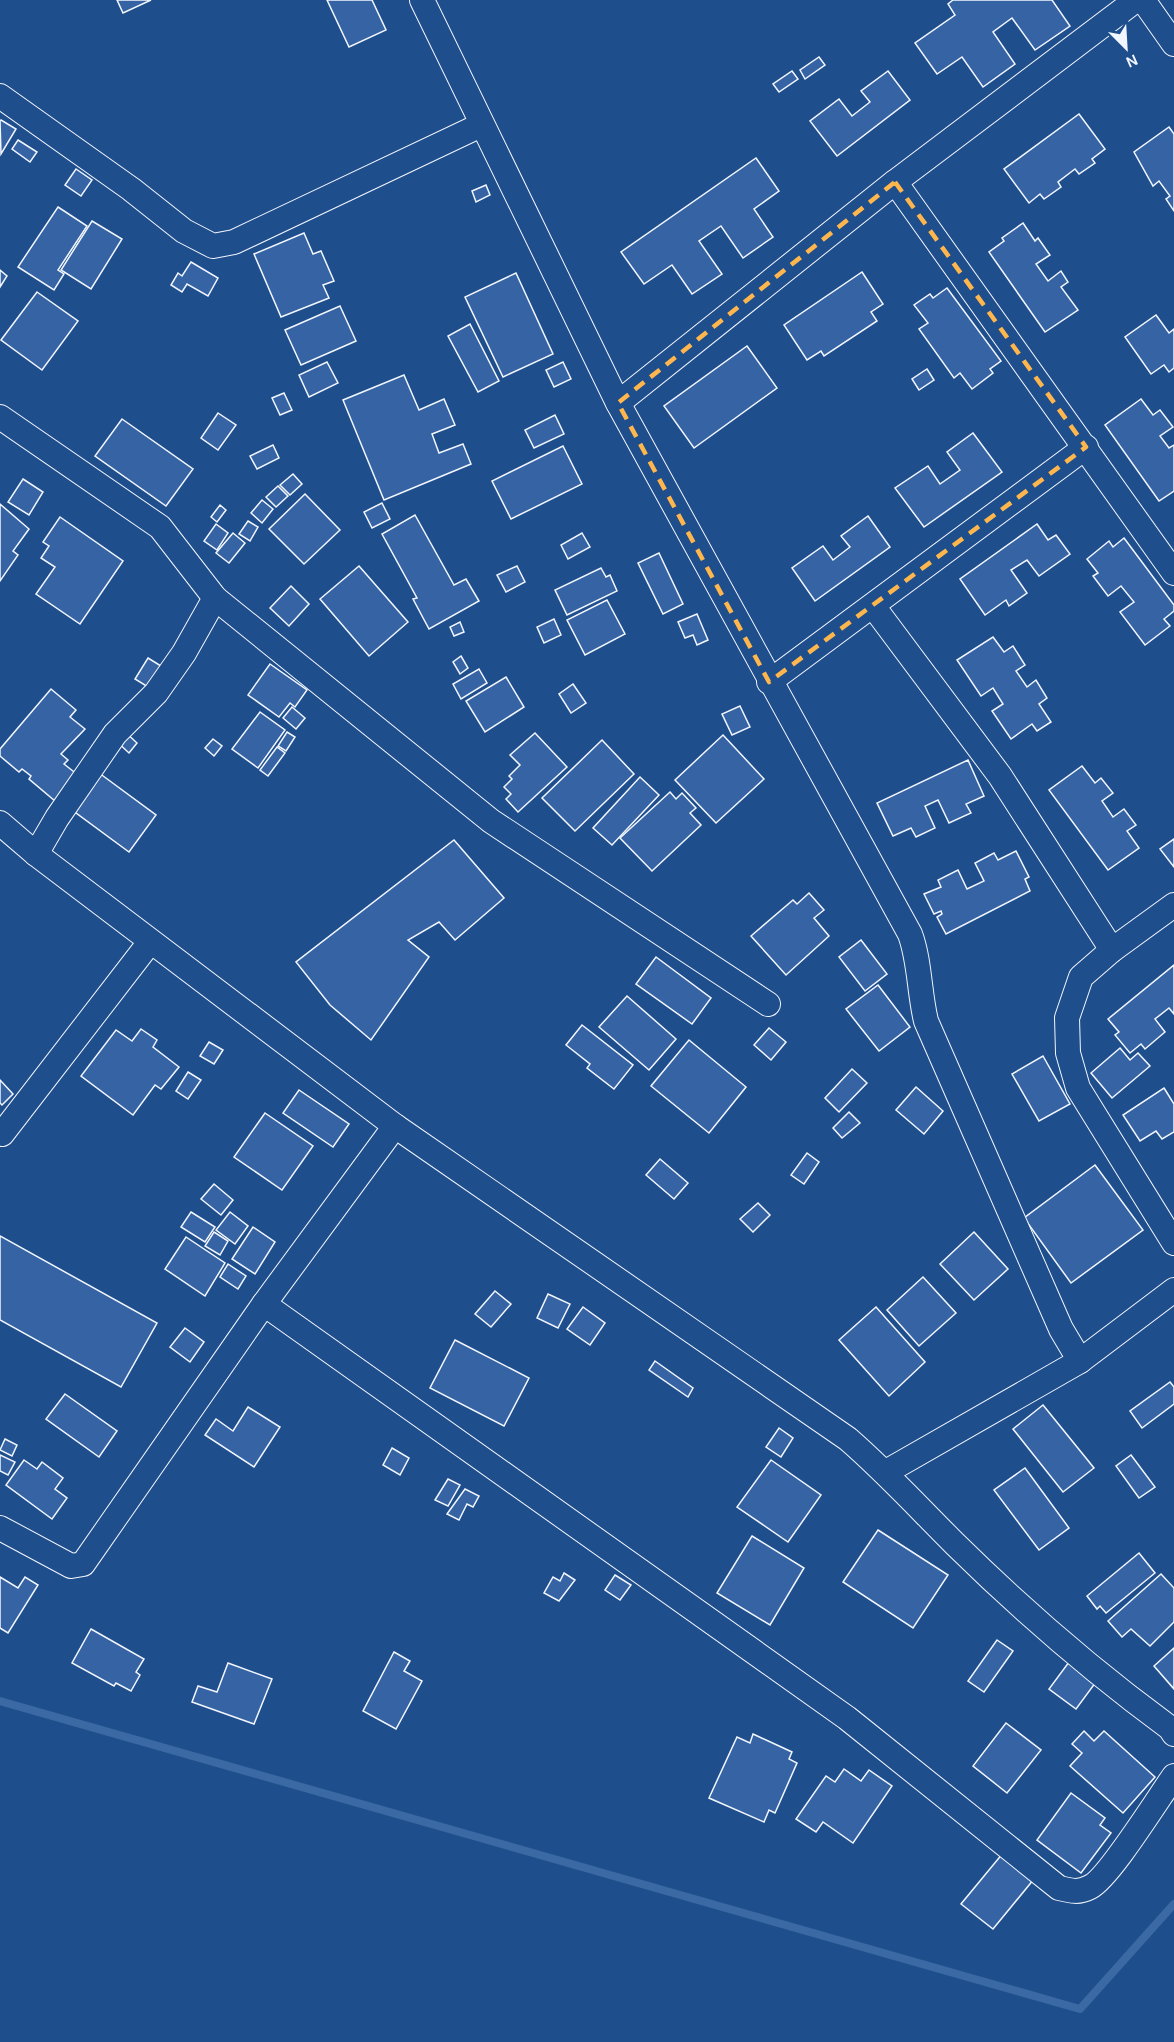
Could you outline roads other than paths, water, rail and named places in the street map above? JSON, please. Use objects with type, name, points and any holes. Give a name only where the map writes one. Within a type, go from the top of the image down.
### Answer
[{"type":"street","points":[[422,0],[618,403],[769,682],[910,933],[916,950],[920,996],[926,1021],[1061,1329],[1080,1361]]},
{"type":"street","points":[[618,403],[895,182],[1136,0]]},
{"type":"street","points":[[1143,0],[1174,44]]},
{"type":"street","points":[[0,96],[131,189],[184,231],[213,246],[234,242],[481,125]]},
{"type":"street","points":[[895,182],[1174,573]]},
{"type":"street","points":[[0,417],[160,527],[215,598],[482,815],[768,1004]]},
{"type":"street","points":[[769,682],[1086,447]]},
{"type":"street","points":[[36,854],[57,818],[115,734],[156,693],[215,598]]},
{"type":"street","points":[[873,606],[1000,776],[1112,950]]},
{"type":"street","points":[[0,823],[36,854],[150,942],[395,1126],[827,1424],[886,1472],[955,1544],[995,1581],[1114,1687],[1170,1728],[1174,1734]]},
{"type":"street","points":[[1174,905],[1112,950],[1081,977],[1067,1018],[1068,1053],[1078,1088],[1174,1243]]},
{"type":"street","points":[[2,1134],[150,942]]},
{"type":"street","points":[[0,1528],[70,1566],[83,1564],[264,1304],[395,1126]]},
{"type":"street","points":[[886,1472],[1080,1361],[1174,1290]]},
{"type":"street","points":[[264,1304],[847,1718],[1059,1888],[1076,1892],[1093,1886],[1108,1869],[1174,1776]]},
{"type":"waterway","points":[[0,1701],[1080,2009],[1174,1904]]}]
